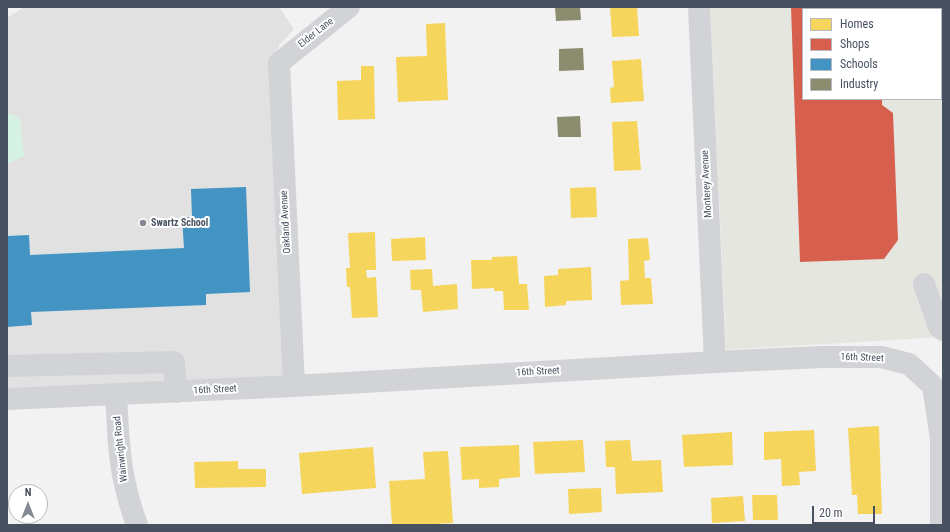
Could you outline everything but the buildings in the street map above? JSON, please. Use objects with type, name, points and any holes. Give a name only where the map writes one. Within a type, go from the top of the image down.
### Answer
[{"type":"street","name":"Elder Lane","points":[[283,60],[349,7]]},
{"type":"street","name":"Monterey Avenue","points":[[699,7],[715,362]]},
{"type":"street","name":"Oakland Avenue","points":[[283,60],[279,63],[294,386]]},
{"type":"street","points":[[924,284],[939,327],[943,330]]},
{"type":"street","name":"16th Street","points":[[7,399],[294,386],[715,362],[822,357],[881,357],[909,364],[933,386],[941,439],[941,519]]},
{"type":"street","points":[[7,366],[174,362],[176,392]]},
{"type":"street","name":"Wainwright Road","points":[[116,394],[120,457],[124,483],[137,525]]},
{"type":"shaded area","name":"Swartz School","points":[[24,7],[279,7],[294,29],[279,45],[270,69],[287,376],[7,388],[7,18]]},
{"type":"shaded area","points":[[710,7],[943,7],[943,337],[726,350]]},
{"type":"green space","points":[[7,113],[20,118],[24,156],[7,164]]},
{"type":"place","name":"Swartz School","points":[[143,223]]}]
